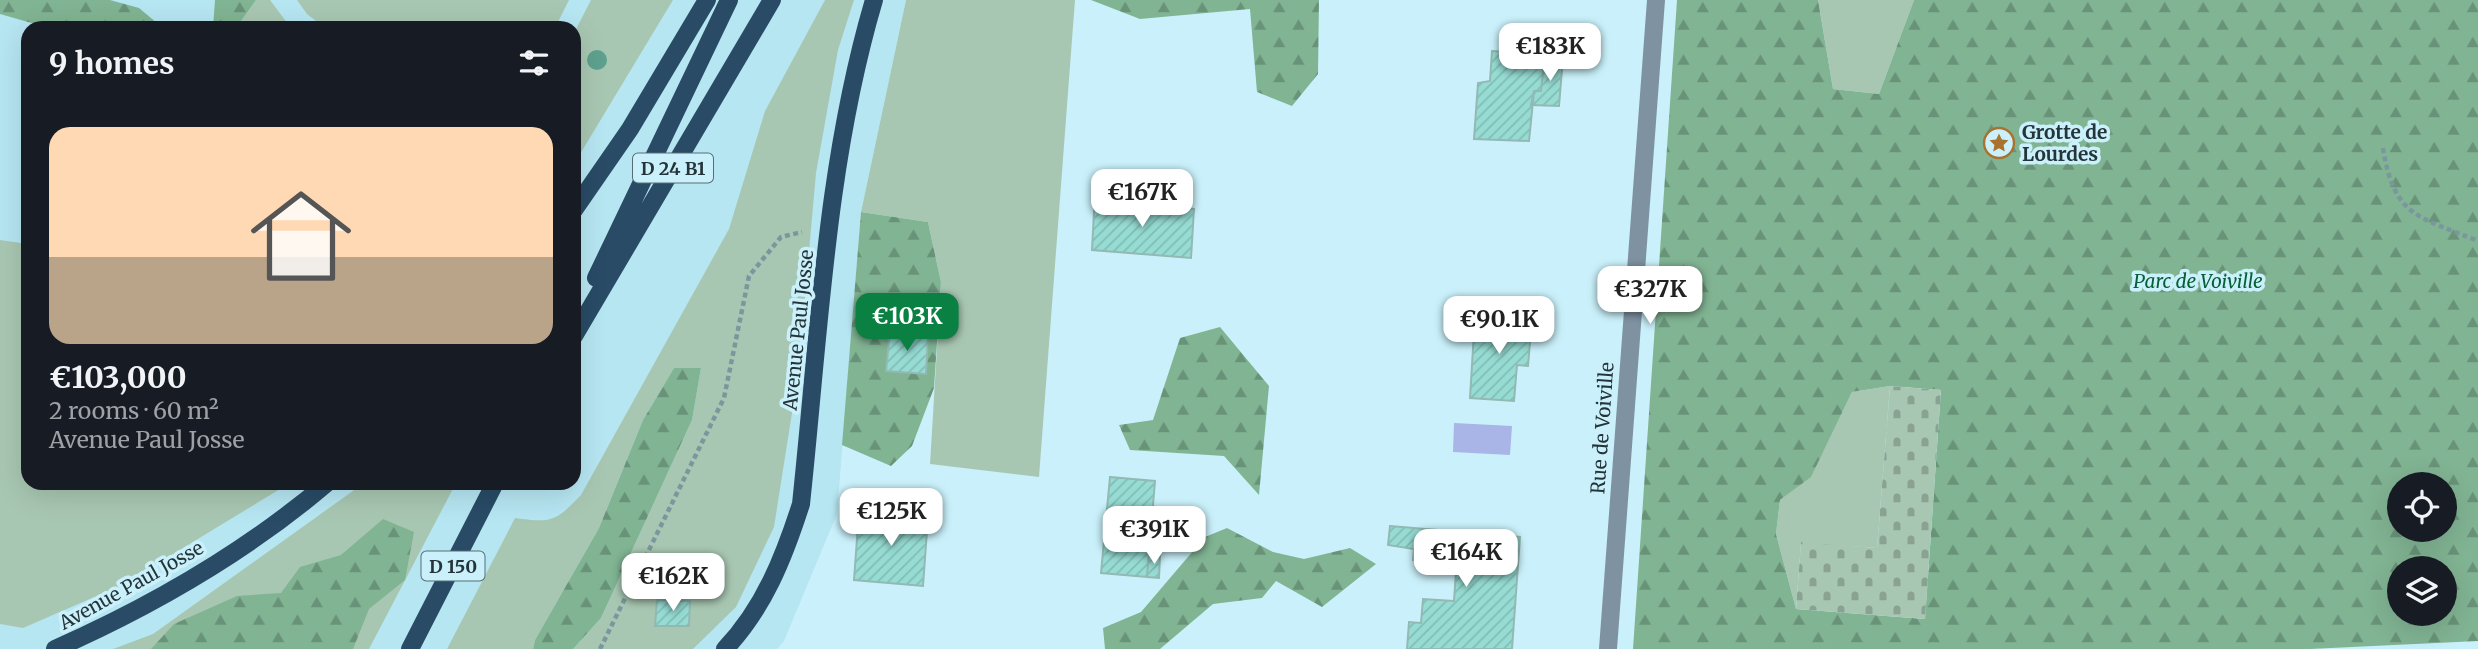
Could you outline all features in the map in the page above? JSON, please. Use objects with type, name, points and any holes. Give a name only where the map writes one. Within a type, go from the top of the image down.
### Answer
[{"type":"main road","points":[[581,200],[630,129],[707,0]]},
{"type":"main road","points":[[581,310],[729,0]]},
{"type":"main road","name":"D 24 B1","points":[[581,324],[772,0]]},
{"type":"main road","name":"Avenue Paul Josse","points":[[725,649],[769,588],[787,548],[801,503],[830,226],[858,52],[874,0]]},
{"type":"main road","name":"Avenue Paul Josse","points":[[55,649],[182,585],[292,513],[319,490]]},
{"type":"main road","name":"D 150","points":[[410,649],[491,490]]},
{"type":"street","name":"Rue de Voiville","points":[[1608,649],[1656,0]]},
{"type":"path","points":[[2382,148],[2387,176],[2406,207],[2431,225],[2478,241]]},
{"type":"path","points":[[600,649],[724,398],[749,276],[781,237],[830,226]]},
{"type":"shaded area","points":[[0,0],[906,0],[861,212],[837,514],[784,641],[777,649],[0,649]]},
{"type":"shaded area","points":[[1454,423],[1512,426],[1510,455],[1453,452]]},
{"type":"green space","points":[[0,0],[110,0],[139,8],[155,21],[24,21],[0,14]]},
{"type":"green space","points":[[215,0],[256,0],[241,21],[214,21]]},
{"type":"green space","points":[[256,0],[270,0],[286,21],[241,21]]},
{"type":"green space","points":[[297,0],[569,0],[558,21],[316,21]]},
{"type":"green space","points":[[591,0],[673,0],[581,152],[581,21]]},
{"type":"green space","points":[[825,0],[854,0],[838,50],[816,173],[798,375],[774,527],[736,607],[693,649],[573,649],[601,618],[692,420],[701,368],[674,368],[643,420],[599,528],[535,640],[533,649],[447,649],[515,518],[552,518],[565,511],[581,495],[729,229],[765,111]]},
{"type":"green space","points":[[906,0],[1075,0],[1039,477],[930,464],[941,282],[928,222],[861,212]]},
{"type":"green space","points":[[1091,0],[1319,0],[1318,74],[1292,106],[1257,92],[1250,9],[1140,19]]},
{"type":"green space","name":"Parc de Voiville","points":[[1677,0],[1818,0],[1833,89],[1879,94],[1914,0],[2478,0],[2478,641],[2310,649],[1633,649]],"holes":[[[1890,386],[1941,390],[1925,619],[1796,609],[1776,534],[1780,500],[1811,477],[1852,392]]]},
{"type":"green space","points":[[1818,0],[1914,0],[1879,94],[1833,89]]},
{"type":"green space","points":[[861,212],[928,222],[941,282],[934,388],[912,446],[891,466],[842,445]]},
{"type":"green space","points":[[0,240],[21,243],[21,490],[278,490],[122,585],[23,628],[0,624]]},
{"type":"green space","points":[[1220,327],[1269,386],[1259,495],[1224,456],[1130,450],[1119,425],[1153,420],[1180,338]]},
{"type":"green space","points":[[674,368],[701,368],[692,420],[601,618],[573,649],[533,649],[535,640],[599,528],[643,420]]},
{"type":"green space","points":[[1890,386],[1877,548],[1801,543],[1796,609],[1776,534],[1780,500],[1811,476],[1852,392]]},
{"type":"green space","points":[[1890,386],[1941,390],[1925,619],[1796,609],[1801,542],[1877,548]]},
{"type":"green space","points":[[354,490],[452,490],[369,649],[113,649],[153,634]]},
{"type":"green space","points":[[383,519],[414,532],[405,580],[369,609],[353,649],[151,649],[174,624],[237,596],[281,593],[300,567],[341,555]]},
{"type":"green space","points":[[1227,528],[1273,552],[1304,559],[1350,548],[1376,564],[1322,607],[1276,581],[1262,598],[1213,604],[1160,649],[1105,649],[1103,628],[1141,612],[1205,537]]},
{"type":"building","points":[[1492,51],[1545,55],[1541,91],[1534,91],[1529,141],[1474,139],[1478,83],[1490,81]]},
{"type":"building","points":[[1545,55],[1563,57],[1559,106],[1531,105],[1534,91],[1541,91]]},
{"type":"building","points":[[1095,193],[1116,193],[1115,208],[1138,208],[1139,213],[1152,214],[1151,207],[1194,209],[1191,258],[1092,250]]},
{"type":"building","points":[[1117,199],[1150,201],[1152,214],[1139,213],[1138,208],[1115,208]]},
{"type":"building","points":[[1475,315],[1532,319],[1528,366],[1517,365],[1514,401],[1470,398]]},
{"type":"building","points":[[890,331],[928,334],[926,374],[886,371]]},
{"type":"building","points":[[1110,477],[1155,481],[1147,577],[1101,573]]},
{"type":"building","points":[[859,511],[928,517],[923,586],[854,580]]},
{"type":"building","points":[[1390,526],[1520,537],[1512,649],[1407,649],[1409,622],[1421,623],[1423,599],[1454,601],[1456,571],[1449,570],[1450,563],[1413,560],[1414,549],[1388,545]]},
{"type":"building","points":[[1149,554],[1160,556],[1159,578],[1147,577]]},
{"type":"building","points":[[657,600],[690,601],[689,626],[655,626]]},
{"type":"place","name":"Grotte de Lourdes","points":[[1999,143]]}]
